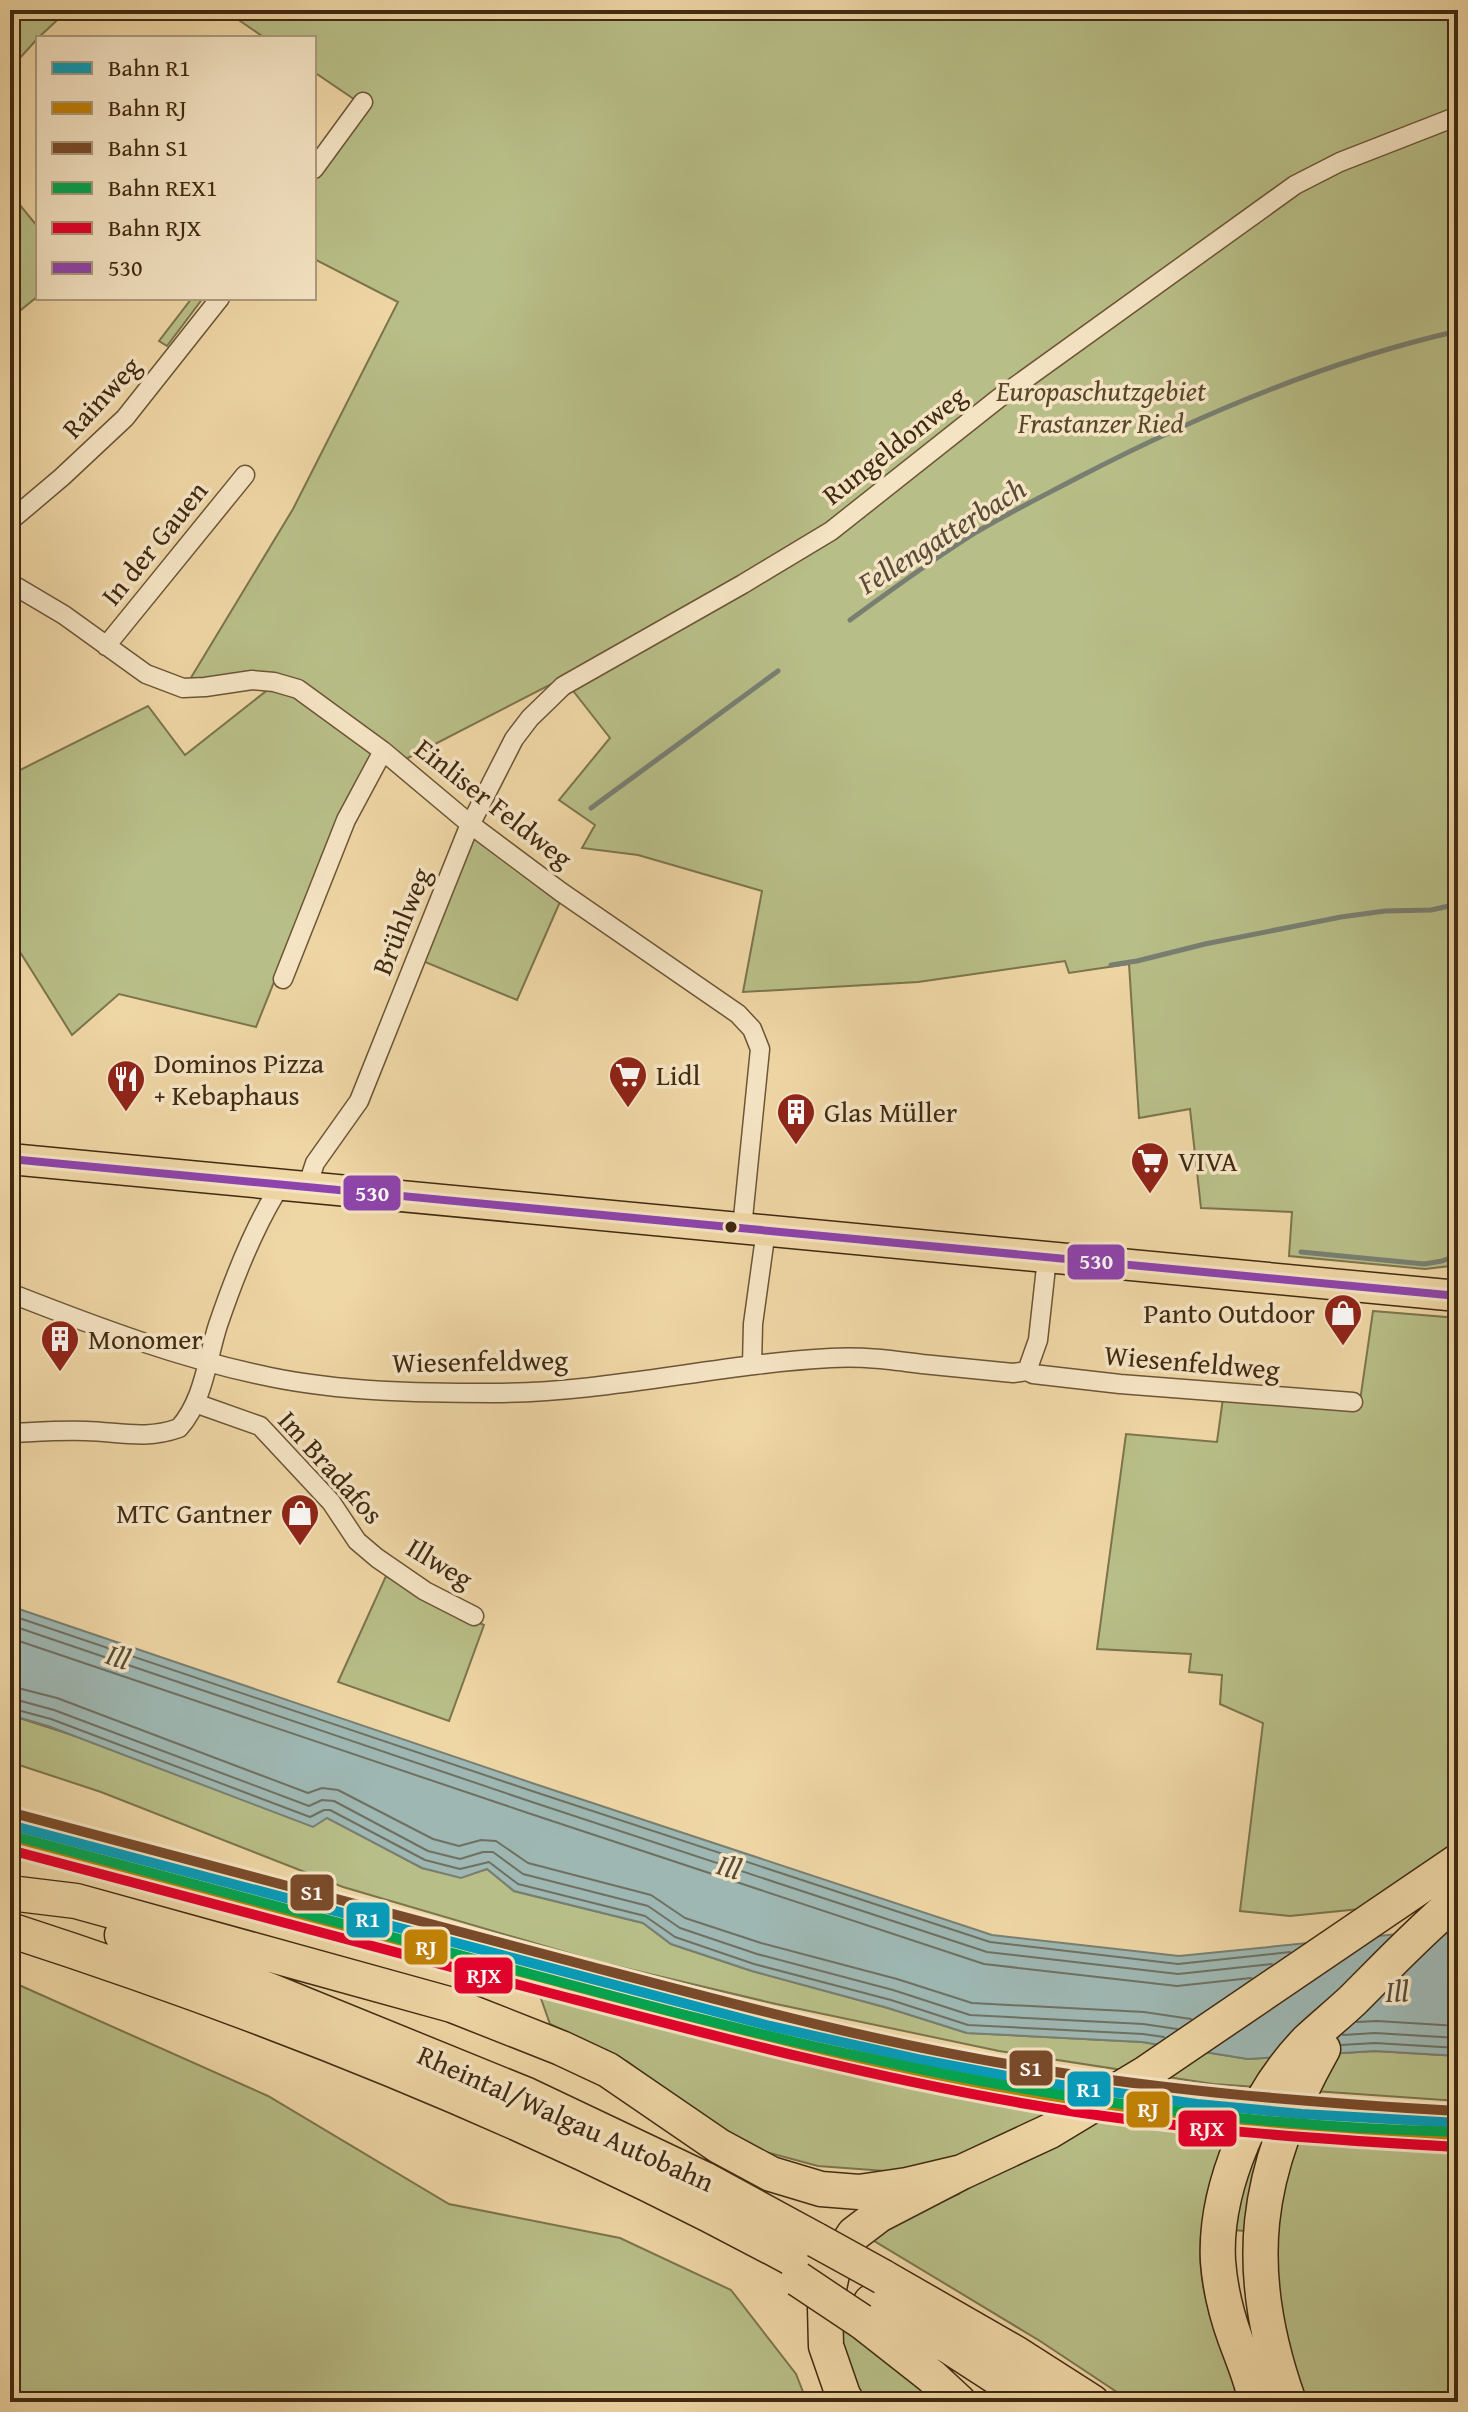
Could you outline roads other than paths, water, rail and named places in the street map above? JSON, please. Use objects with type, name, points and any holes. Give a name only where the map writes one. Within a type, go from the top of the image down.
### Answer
[{"type":"highway","points":[[1256,2402],[1224,2303],[1218,2261],[1218,2233],[1230,2173],[1252,2120],[1277,2080],[1306,2043],[1352,2001],[1398,1952],[1451,1878]]},
{"type":"highway","points":[[847,2402],[826,2346],[825,2307],[834,2265],[854,2234],[879,2215],[1050,2131],[1451,1878]]},
{"type":"highway","points":[[10,1893],[76,1901],[452,2005],[608,2070],[719,2146],[771,2174],[821,2189],[859,2192],[962,2172]]},
{"type":"highway","name":"Rheintal/Walgau Autobahn","points":[[10,1899],[110,1931],[271,1991],[527,2095],[704,2179],[806,2262]]},
{"type":"highway","name":"Rheintal/Walgau Autobahn","points":[[22,1934],[142,1974],[426,2082],[597,2160],[806,2262],[950,2347],[1035,2402]]},
{"type":"highway","points":[[1289,2402],[1273,2359],[1264,2311],[1260,2264],[1266,2192],[1282,2132],[1300,2090],[1352,2001]]},
{"type":"highway","points":[[872,2300],[931,2376],[959,2402]]},
{"type":"highway","name":"Rheintal/Walgau Autobahn","points":[[872,2300],[1017,2354],[1092,2402]]},
{"type":"main road","points":[[10,1159],[1458,1296]]},
{"type":"street","points":[[316,166],[363,102]]},
{"type":"street","name":"Rungeldonweg","points":[[563,686],[831,531],[999,398],[1295,185],[1340,162],[1458,116]]},
{"type":"street","name":"Rainweg","points":[[10,521],[125,418],[218,300]]},
{"type":"street","name":"In der Gauen","points":[[106,646],[245,475]]},
{"type":"street","name":"Einliser Feldweg","points":[[10,583],[64,615],[146,674],[183,688],[252,680],[298,689],[383,751],[470,824],[561,892],[738,1014],[752,1029],[760,1049],[754,1229]]},
{"type":"street","name":"Brühlweg","points":[[293,1185],[315,1163],[359,1101],[470,824],[514,739],[530,718],[563,686]]},
{"type":"street","points":[[283,979],[346,820],[383,751]]},
{"type":"street","points":[[10,1433],[85,1431],[122,1435],[161,1434],[179,1428],[195,1403],[229,1296],[293,1185]]},
{"type":"street","points":[[752,1365],[754,1229]]},
{"type":"street","points":[[1027,1371],[1038,1340],[1047,1258]]},
{"type":"street","name":"Wiesenfeldweg","points":[[10,1293],[210,1363],[319,1385],[380,1390],[496,1393],[586,1388],[836,1357],[1013,1373],[1027,1371],[1120,1384],[1353,1402]]},
{"type":"street","name":"Im Bradafos","points":[[195,1403],[260,1426],[331,1502],[357,1541],[377,1558]]},
{"type":"street","name":"Illweg","points":[[377,1558],[425,1591],[474,1616]]},
{"type":"water","name":"Ill","points":[[10,1606],[992,1935],[1179,1956],[1458,1928],[1458,2056],[1375,2051],[1248,2059],[1142,2042],[967,2033],[752,1971],[671,1944],[643,1923],[514,1891],[487,1869],[461,1878],[422,1868],[327,1818],[313,1827],[48,1726],[10,1715]]},
{"type":"waterway","name":"Fellengatterbach","points":[[850,620],[927,564],[987,526],[1169,433],[1311,374],[1408,343],[1458,331]]},
{"type":"waterway","name":"Fellengatterbach","points":[[591,808],[778,671]]},
{"type":"waterway","points":[[1111,965],[1341,917],[1385,911],[1431,910],[1458,904]]},
{"type":"waterway","points":[[1301,1252],[1424,1264],[1458,1255]]},
{"type":"rail line","name":"S1","points":[[13,1813],[683,1991],[918,2047],[1142,2084],[1300,2100],[1458,2111]]},
{"type":"rail line","name":"R1","points":[[10,1825],[770,2026],[917,2059],[1033,2081],[1197,2104],[1458,2123]]},
{"type":"rail line","name":"REX1","points":[[10,1835],[668,2011],[941,2073],[1087,2099],[1235,2118],[1458,2132]]},
{"type":"rail line","name":"RJ","points":[[10,1837],[715,2023],[902,2068],[1135,2108],[1296,2124],[1457,2135]]},
{"type":"rail line","name":"RJX","points":[[10,1850],[783,2053],[966,2093],[1081,2113],[1188,2126],[1457,2147]]},
{"type":"place","name":"Lidl","points":[[628,1109]]},
{"type":"place","name":"Dominos Pizza + Kebaphaus","points":[[126,1113]]},
{"type":"place","name":"Glas Müller","points":[[796,1146]]},
{"type":"place","name":"VIVA","points":[[1150,1195]]},
{"type":"place","name":"Panto Outdoor","points":[[1343,1347]]},
{"type":"place","name":"Monomer","points":[[60,1373]]},
{"type":"place","name":"MTC Gantner","points":[[300,1547]]},
{"type":"park label","name":"Europaschutzgebiet Frastanzer Ried","points":[[1101,407]]}]
